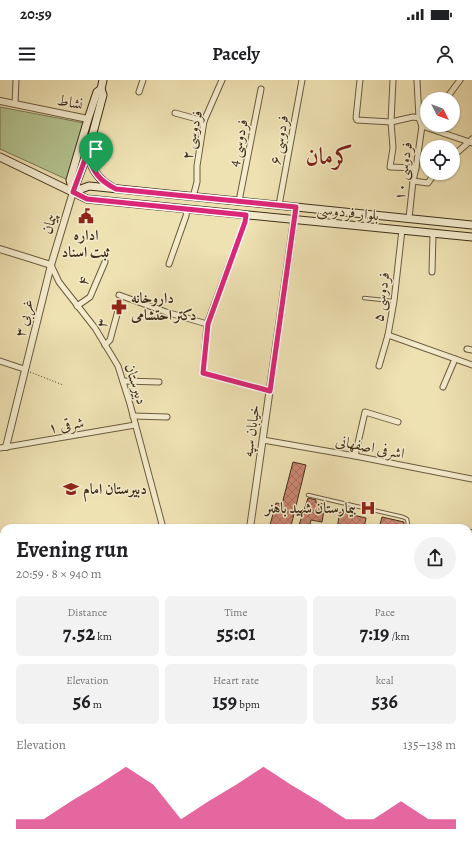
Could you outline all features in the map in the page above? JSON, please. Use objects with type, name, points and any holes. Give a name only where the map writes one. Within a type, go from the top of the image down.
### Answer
[{"type":"main road","points":[[73,192],[87,154],[103,95],[101,89],[103,80]]},
{"type":"main road","points":[[73,192],[70,180],[97,92],[101,89]]},
{"type":"main road","points":[[87,154],[92,167],[100,179],[116,189]]},
{"type":"main road","points":[[0,157],[73,192]]},
{"type":"main road","name":"بلوار فردوسی","points":[[73,192],[89,186],[472,224]]},
{"type":"main road","name":"بلوار فردوسی","points":[[73,192],[87,199],[472,237]]},
{"type":"main road","points":[[294,220],[296,207]]},
{"type":"street","points":[[15,104],[16,80]]},
{"type":"street","points":[[140,92],[143,80]]},
{"type":"street","name":"فردوسی ۲","points":[[193,196],[198,182],[197,166],[204,121],[222,80]]},
{"type":"street","name":"فردوسی ۶","points":[[279,205],[302,80]]},
{"type":"street","points":[[360,80],[357,120],[391,122],[413,117],[419,118],[417,80]]},
{"type":"street","points":[[393,80],[391,122],[393,148],[390,167],[416,168]]},
{"type":"street","points":[[451,92],[460,80]]},
{"type":"street","name":"فردوسی 4","points":[[239,201],[261,89]]},
{"type":"street","name":"نشاط","points":[[0,101],[88,119]]},
{"type":"street","points":[[175,114],[204,121]]},
{"type":"street","name":"فردوسی ۱۰","points":[[408,218],[421,132]]},
{"type":"street","points":[[440,132],[471,142]]},
{"type":"street","points":[[460,151],[471,142]]},
{"type":"street","points":[[413,180],[428,183],[430,180]]},
{"type":"street","name":"پیمان","points":[[50,265],[73,192]]},
{"type":"street","points":[[169,264],[186,216],[187,209]]},
{"type":"street","points":[[246,215],[245,222],[208,324],[203,373],[270,391]]},
{"type":"street","name":"خیابان سپه","points":[[251,524],[294,220]]},
{"type":"street","name":"فردوسی ۵","points":[[379,366],[388,335],[394,301],[402,230]]},
{"type":"street","points":[[432,272],[434,234]]},
{"type":"street","points":[[0,249],[50,265]]},
{"type":"street","name":"۴","points":[[77,306],[90,297],[105,262]]},
{"type":"street","name":"دبیرستان","points":[[50,265],[59,282],[95,328],[118,366],[136,425],[162,524]]},
{"type":"street","name":"۳ غربی","points":[[3,447],[50,265]]},
{"type":"street","points":[[119,295],[166,312],[208,324]]},
{"type":"street","name":"۳","points":[[105,345],[110,340],[119,307]]},
{"type":"street","points":[[388,335],[472,365]]},
{"type":"street","points":[[443,387],[455,359]]},
{"type":"street","points":[[0,361],[24,369]]},
{"type":"street","points":[[123,381],[159,382]]},
{"type":"street","points":[[355,456],[365,412],[398,422]]},
{"type":"street","points":[[133,416],[167,417]]},
{"type":"street","name":"شرقی ۱","points":[[3,447],[136,425]]},
{"type":"street","name":"اشرفی اصفهانی","points":[[263,440],[472,479]]},
{"type":"lane","points":[[364,298],[394,301]]},
{"type":"lane","points":[[308,495],[403,517],[406,519],[408,524]]},
{"type":"path","points":[[24,369],[63,385]]},
{"type":"green space","points":[[0,107],[84,123],[68,180],[0,149]]},
{"type":"building","points":[[293,462],[306,465],[291,524],[270,524],[276,503],[282,504]]},
{"type":"building","points":[[308,498],[316,500],[316,503],[325,504],[322,522],[311,520],[310,524],[299,524]]},
{"type":"building","points":[[340,512],[366,518],[365,524],[338,524]]},
{"type":"building","points":[[382,517],[404,522],[404,524],[380,524]]},
{"type":"place","name":"اداره ثبت اسناد","points":[[86,216]]},
{"type":"place","name":"داروخانه دکتر احتشامی","points":[[119,307]]},
{"type":"place","name":"دبیرستان امام","points":[[71,489]]},
{"type":"place","name":"بیمارستان شهید باهنر","points":[[368,508]]},
{"type":"district","name":"کرمان","points":[[329,156]]},
{"type":"route","points":[[87,154],[96,173],[100,179],[116,189],[296,207],[270,391],[203,373],[204,350],[208,324],[245,222],[246,215],[87,199],[73,192],[87,154]]}]
